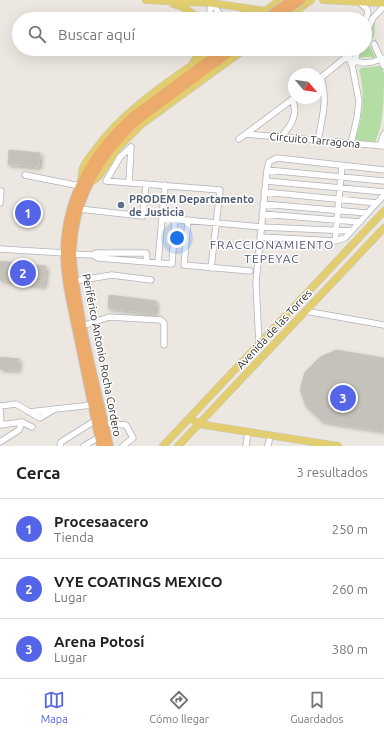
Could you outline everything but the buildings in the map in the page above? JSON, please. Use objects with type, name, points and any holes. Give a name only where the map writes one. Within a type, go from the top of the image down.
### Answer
[{"type":"highway","points":[[272,12],[291,0]]},
{"type":"highway","points":[[285,12],[301,0]]},
{"type":"highway","name":"Periférico Antonio Rocha Cordero","points":[[109,446],[92,405],[70,297],[68,224],[72,206],[107,142],[121,127],[134,115],[214,56]]},
{"type":"highway","name":"Periférico Antonio Rocha Cordero","points":[[91,172],[112,146],[138,120],[225,56]]},
{"type":"highway","name":"Periférico Antonio Rocha Cordero","points":[[83,185],[69,253],[99,421],[95,441],[100,446]]},
{"type":"main road","points":[[146,0],[211,2],[240,6],[256,12]]},
{"type":"main road","points":[[151,0],[179,5],[192,12]]},
{"type":"main road","points":[[270,12],[280,0]]},
{"type":"main road","points":[[284,0],[284,12]]},
{"type":"main road","points":[[295,12],[311,0]]},
{"type":"main road","points":[[323,0],[384,5]]},
{"type":"main road","points":[[240,6],[246,12]]},
{"type":"main road","points":[[192,66],[197,56]]},
{"type":"main road","points":[[206,56],[130,111],[116,123],[89,157],[83,168],[83,185],[99,176],[117,150],[142,124],[235,56]]},
{"type":"main road","name":"Avenida de las Torres","points":[[163,446],[384,211]]},
{"type":"main road","name":"Avenida de las Torres","points":[[178,446],[384,228]]},
{"type":"main road","points":[[190,417],[198,424],[270,436],[295,443],[338,446]]},
{"type":"street","points":[[210,12],[211,2]]},
{"type":"street","points":[[211,2],[219,12]]},
{"type":"street","points":[[359,2],[367,9],[368,12]]},
{"type":"street","points":[[372,22],[384,5]]},
{"type":"street","points":[[374,44],[383,58],[384,66]]},
{"type":"street","points":[[351,143],[357,118],[359,101],[352,62],[353,56]]},
{"type":"street","points":[[324,76],[342,60],[362,63],[372,62],[383,58]]},
{"type":"street","name":"Circuito Tarragona","points":[[239,139],[288,103]]},
{"type":"street","points":[[281,137],[294,118],[295,104]]},
{"type":"street","points":[[318,140],[324,104]]},
{"type":"street","name":"Circuito Tarragona","points":[[246,134],[382,146]]},
{"type":"street","points":[[382,146],[384,134]]},
{"type":"street","points":[[128,182],[131,147],[120,157],[106,181],[220,190],[211,268]]},
{"type":"street","points":[[259,344],[256,282],[264,192],[269,162],[276,158],[384,170]]},
{"type":"street","points":[[335,241],[342,166]]},
{"type":"street","points":[[267,170],[384,181]]},
{"type":"street","points":[[25,175],[83,185]]},
{"type":"street","points":[[266,181],[384,192]]},
{"type":"street","points":[[79,209],[143,216],[146,184]]},
{"type":"street","points":[[158,263],[165,185]]},
{"type":"street","points":[[0,203],[2,191]]},
{"type":"street","points":[[264,192],[377,203]]},
{"type":"street","points":[[260,237],[335,241],[345,238],[384,195]]},
{"type":"street","points":[[263,204],[368,213]]},
{"type":"street","points":[[262,214],[360,222]]},
{"type":"street","points":[[162,218],[261,227],[351,231]]},
{"type":"street","points":[[0,249],[93,255],[98,258],[172,264],[176,219]]},
{"type":"street","points":[[188,220],[184,265],[250,271]]},
{"type":"street","points":[[93,255],[96,252],[146,253],[147,262]]},
{"type":"street","points":[[75,281],[112,275],[151,280]]},
{"type":"street","points":[[305,311],[384,325]]},
{"type":"street","points":[[82,326],[108,317],[161,320],[164,323],[164,345]]},
{"type":"street","points":[[0,406],[16,404],[40,418],[46,416],[55,409],[92,405]]},
{"type":"street","points":[[0,409],[1,425],[22,422],[32,427]]},
{"type":"street","points":[[60,446],[61,442],[99,421],[126,426],[133,438],[123,446]]},
{"type":"street","points":[[0,442],[19,430],[22,422]]},
{"type":"street","points":[[246,446],[248,432]]},
{"type":"street","points":[[268,446],[270,436]]},
{"type":"street","points":[[84,446],[95,441]]},
{"type":"green space","points":[[375,20],[374,37],[372,38],[372,26]]},
{"type":"green space","points":[[372,50],[376,58],[362,57],[358,59],[359,56],[372,56]]},
{"type":"green space","points":[[379,66],[382,68],[384,74],[384,91],[382,119],[378,135],[375,142],[357,141],[355,138],[360,122],[363,104],[359,70],[361,68]]},
{"type":"place","name":"PRODEM Departamento de Justicia","points":[[121,205]]},
{"type":"place","name":"Procesaacero","points":[[28,213]]},
{"type":"place","name":"VYE COATINGS MEXICO","points":[[23,273]]},
{"type":"place","name":"Arena Potosí","points":[[343,398]]},
{"type":"district","name":"FRACCIONAMIENTO TEPEYAC","points":[[272,251]]}]
